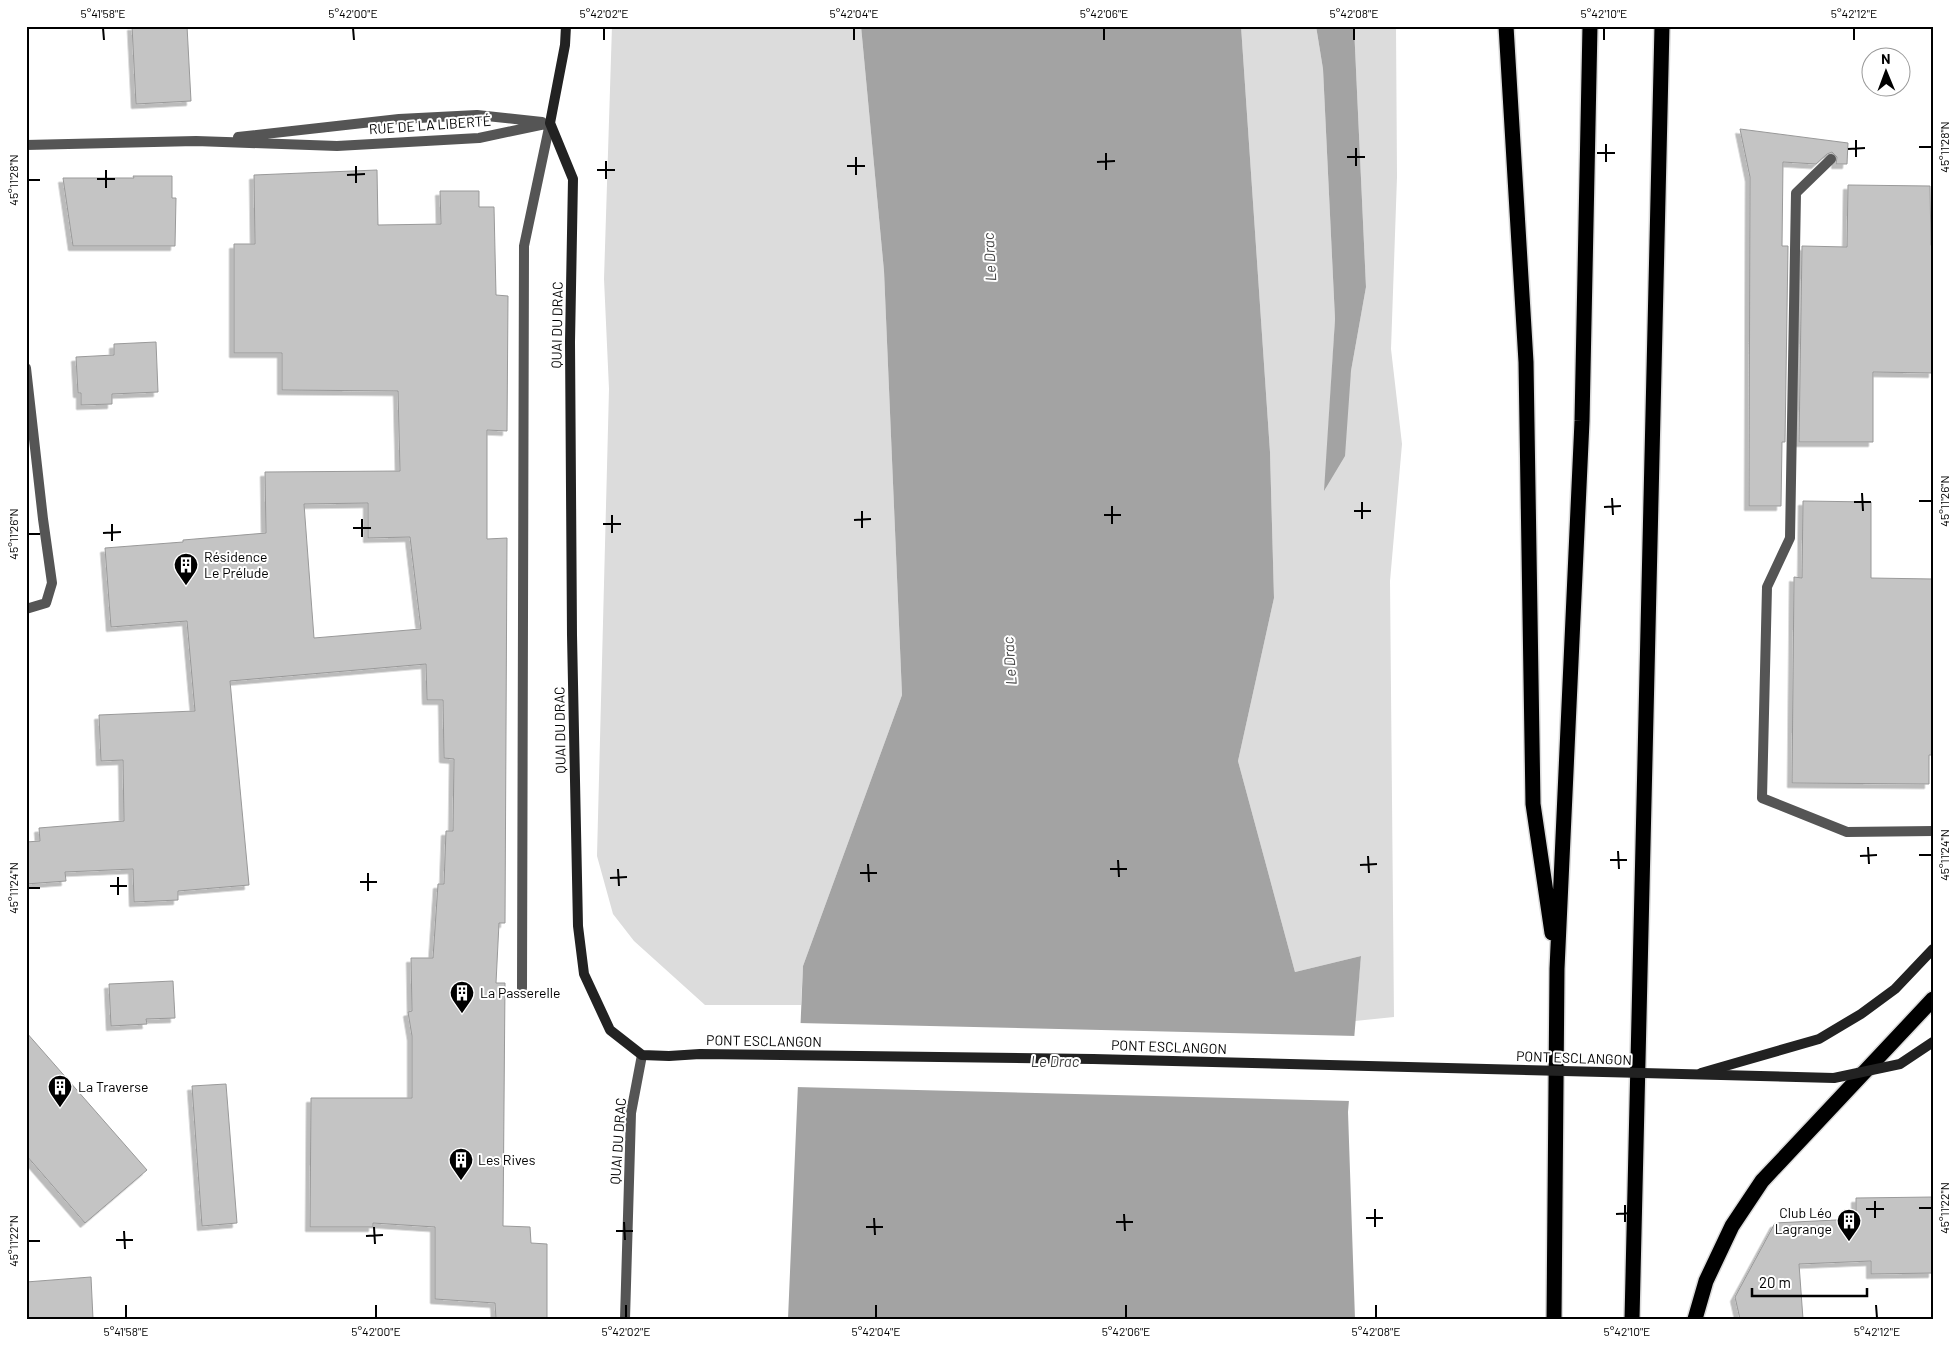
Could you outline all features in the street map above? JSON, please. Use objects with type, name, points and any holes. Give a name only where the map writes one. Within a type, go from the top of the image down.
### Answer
[{"type":"highway","points":[[1506,26],[1526,362],[1534,804],[1557,969]]},
{"type":"highway","points":[[1554,1319],[1557,969],[1582,421],[1590,26]]},
{"type":"highway","points":[[1632,1319],[1662,26]]},
{"type":"highway","points":[[1695,1319],[1706,1281],[1732,1226],[1762,1181],[1933,999]]},
{"type":"street","points":[[522,988],[524,246],[565,45],[566,26]]},
{"type":"street","name":"RUE DE LA LIBERTÉ","points":[[196,141],[351,126],[399,119],[467,115],[550,123]]},
{"type":"street","name":"RUE DE LA LIBERTÉ","points":[[26,145],[196,141],[337,146],[479,138],[550,123]]},
{"type":"street","name":"QUAI DU DRAC","points":[[550,123],[573,179],[570,362],[578,926],[584,974],[600,1010],[610,1030],[642,1055],[631,1113],[625,1319]]},
{"type":"street","points":[[1831,159],[1796,193],[1790,538],[1767,587],[1762,798],[1847,832],[1933,831]]},
{"type":"street","points":[[26,368],[52,583],[46,604],[26,610]]},
{"type":"street","points":[[1695,1075],[1819,1039],[1861,1014],[1895,989],[1933,949]]},
{"type":"street","name":"PONT ESCLANGON","points":[[642,1055],[700,1054],[1093,1059],[1834,1078],[1900,1064],[1933,1042]]},
{"type":"shaded area","points":[[612,26],[861,26],[884,271],[902,695],[803,966],[801,1005],[705,1005],[634,941],[613,914],[597,856],[609,389],[604,279]]},
{"type":"shaded area","points":[[1241,26],[1316,26],[1323,69],[1335,319],[1325,490],[1351,371],[1366,287],[1354,26],[1396,26],[1397,177],[1391,349],[1402,444],[1390,581],[1394,1017],[1355,1021],[1361,956],[1295,972],[1238,761],[1274,598],[1270,452]]},
{"type":"water","name":"Le Drac","points":[[861,26],[1241,26],[1270,452],[1274,598],[1238,761],[1295,972],[1361,956],[1348,1112],[1355,1319],[788,1319],[803,966],[902,695],[884,271]]},
{"type":"water","points":[[1316,26],[1354,26],[1366,287],[1351,371],[1345,456],[1324,491],[1335,319],[1323,69]]},
{"type":"pier","points":[[798,1023],[1357,1036],[1351,1101],[795,1087]]},
{"type":"building","points":[[132,26],[187,26],[191,101],[136,104]]},
{"type":"building","points":[[1740,129],[1848,143],[1847,164],[1836,164],[1837,157],[1832,152],[1816,164],[1783,162],[1782,246],[1788,246],[1785,442],[1782,442],[1781,506],[1749,506],[1750,177]]},
{"type":"building","points":[[377,170],[378,225],[441,224],[440,191],[479,191],[479,207],[494,207],[496,295],[508,296],[507,431],[487,430],[487,539],[507,538],[505,923],[499,923],[496,983],[505,983],[503,1226],[530,1227],[531,1243],[547,1244],[547,1319],[496,1319],[495,1303],[435,1299],[435,1227],[373,1223],[373,1227],[310,1227],[311,1098],[412,1098],[412,1036],[408,1012],[412,1011],[411,958],[433,958],[438,884],[444,884],[446,831],[453,831],[454,759],[444,758],[443,700],[427,700],[426,664],[230,681],[249,885],[178,891],[178,900],[134,902],[133,869],[65,872],[66,881],[26,884],[26,842],[40,841],[39,828],[124,821],[123,760],[101,761],[99,715],[195,711],[187,621],[111,627],[105,548],[266,533],[265,472],[400,471],[398,391],[282,390],[282,353],[234,353],[234,244],[255,244],[254,175]],"holes":[[[368,503],[368,538],[410,537],[421,629],[314,638],[304,504]]]},
{"type":"building","points":[[133,176],[172,176],[172,198],[176,198],[175,246],[73,246],[63,178],[134,178]]},
{"type":"building","points":[[1848,185],[1930,186],[1931,245],[1933,248],[1933,373],[1873,372],[1873,442],[1799,442],[1802,246],[1847,247]]},
{"type":"building","points":[[156,342],[158,392],[112,394],[112,404],[81,405],[81,393],[78,393],[76,357],[114,355],[114,344]]},
{"type":"building","points":[[1803,501],[1871,502],[1871,578],[1933,579],[1933,755],[1929,755],[1929,784],[1792,783],[1794,577],[1802,578]]},
{"type":"building","points":[[173,981],[175,1018],[146,1019],[147,1024],[111,1026],[109,984]]},
{"type":"building","name":"La Traverse","points":[[26,1032],[147,1170],[85,1223],[26,1155]]},
{"type":"building","points":[[226,1084],[237,1223],[202,1226],[192,1086]]},
{"type":"building","name":"Club Léo Lagrange","points":[[1933,1197],[1933,1273],[1871,1274],[1871,1261],[1799,1264],[1803,1319],[1740,1319],[1735,1297],[1775,1223],[1856,1219],[1856,1198]]},
{"type":"building","points":[[91,1277],[93,1319],[26,1319],[26,1282]]},
{"type":"place","name":"Résidence Le Prélude","points":[[186,586]]},
{"type":"place","name":"La Passerelle","points":[[462,1014]]},
{"type":"place","name":"La Traverse","points":[[60,1108]]},
{"type":"place","name":"Les Rives","points":[[461,1181]]},
{"type":"place","name":"Club Léo Lagrange","points":[[1849,1242]]}]
